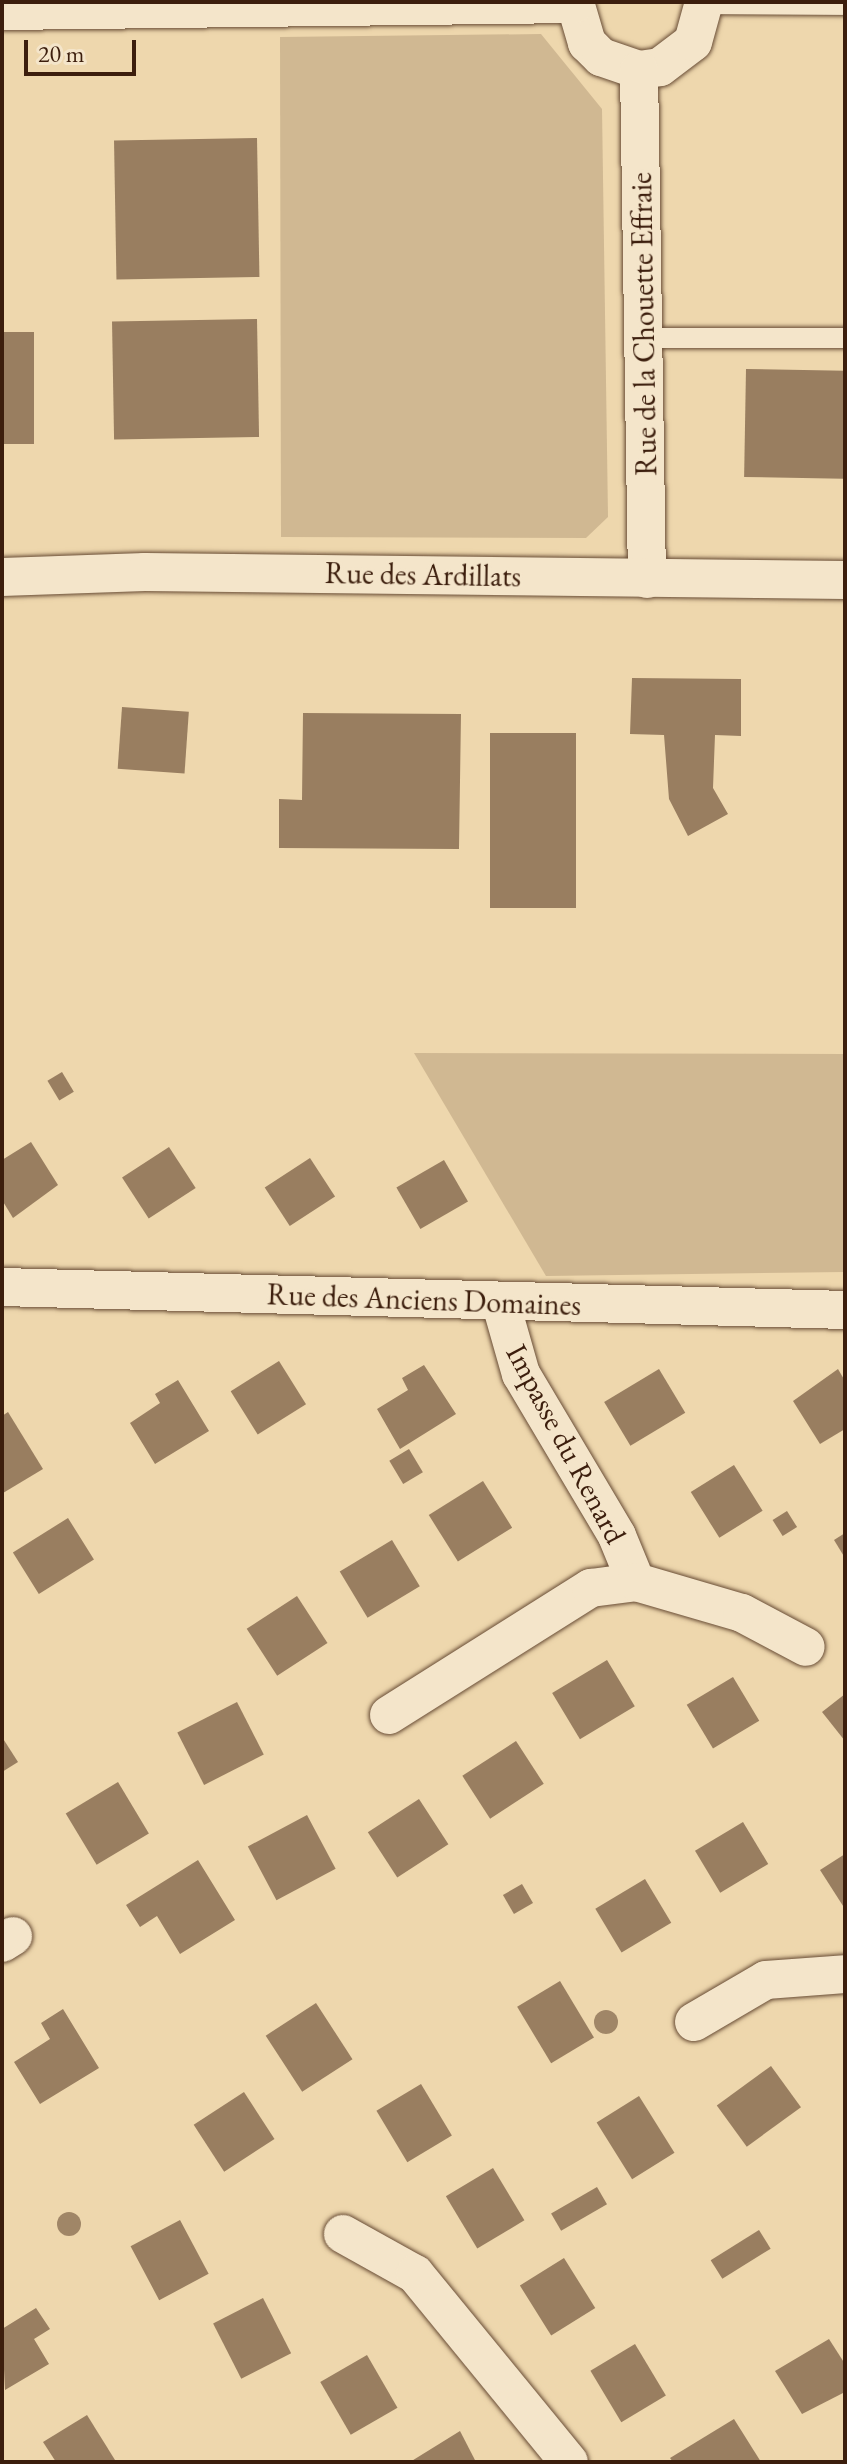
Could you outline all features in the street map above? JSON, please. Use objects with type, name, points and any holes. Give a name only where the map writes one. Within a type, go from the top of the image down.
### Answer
[{"type":"street","points":[[2,11],[575,3],[582,33],[601,57],[639,70],[660,67],[693,42],[704,3]]},
{"type":"street","name":"Rue de la Chouette Effraie","points":[[639,70],[647,579]]},
{"type":"street","name":"Rue des Ardillats","points":[[2,577],[145,572],[845,580]]},
{"type":"street","name":"Rue des Anciens Domaines","points":[[2,1287],[501,1304],[845,1310]]},
{"type":"street","name":"Impasse du Renard","points":[[501,1304],[521,1374],[617,1536],[636,1582]]},
{"type":"street","name":"Impasse du Renard","points":[[389,1715],[591,1588],[636,1582],[754,1618],[806,1647]]},
{"type":"street","points":[[694,2022],[766,1980],[845,1974]]},
{"type":"street","points":[[343,2234],[415,2274],[569,2462]]},
{"type":"lane","points":[[704,3],[845,5]]},
{"type":"lane","points":[[645,338],[845,338]]},
{"type":"shaded area","points":[[541,34],[602,109],[608,517],[586,538],[281,537],[280,37]]},
{"type":"shaded area","points":[[414,1053],[845,1054],[845,1272],[546,1276]]},
{"type":"building","points":[[257,138],[259,277],[116,279],[114,140]]},
{"type":"building","points":[[257,319],[259,437],[114,440],[112,322]]},
{"type":"building","points":[[2,332],[34,332],[34,444],[2,444]]},
{"type":"building","points":[[746,369],[845,371],[843,479],[744,477]]},
{"type":"building","points":[[632,678],[741,679],[741,736],[715,735],[713,788],[728,814],[688,836],[669,799],[664,735],[630,734]]},
{"type":"building","points":[[122,707],[189,712],[185,774],[118,769]]},
{"type":"building","points":[[303,713],[461,714],[459,849],[279,848],[279,799],[302,800]]},
{"type":"building","points":[[490,733],[576,733],[576,908],[490,908]]},
{"type":"building","points":[[62,1072],[74,1092],[59,1100],[47,1081]]},
{"type":"building","points":[[31,1142],[58,1185],[13,1218],[2,1200],[2,1160]]},
{"type":"building","points":[[169,1147],[196,1188],[149,1219],[122,1177]]},
{"type":"building","points":[[310,1158],[335,1197],[290,1226],[265,1187]]},
{"type":"building","points":[[444,1160],[468,1202],[420,1229],[396,1188]]},
{"type":"building","points":[[279,1361],[306,1404],[258,1434],[231,1391]]},
{"type":"building","points":[[424,1365],[456,1414],[400,1449],[377,1409],[408,1390],[402,1378]]},
{"type":"building","points":[[659,1369],[685,1413],[630,1446],[604,1402]]},
{"type":"building","points":[[838,1369],[845,1381],[845,1429],[820,1444],[793,1401]]},
{"type":"building","points":[[178,1380],[209,1431],[155,1464],[130,1423],[160,1403],[155,1394]]},
{"type":"building","points":[[8,1412],[43,1469],[3,1493],[2,1416]]},
{"type":"building","points":[[409,1449],[423,1472],[403,1484],[389,1461]]},
{"type":"building","points":[[734,1465],[763,1511],[719,1538],[691,1492]]},
{"type":"building","points":[[483,1481],[512,1528],[458,1562],[429,1515]]},
{"type":"building","points":[[787,1511],[797,1527],[783,1536],[773,1520]]},
{"type":"building","points":[[68,1518],[94,1560],[39,1594],[13,1552]]},
{"type":"building","points":[[845,1533],[845,1558],[834,1540]]},
{"type":"building","points":[[392,1540],[420,1586],[368,1618],[340,1571]]},
{"type":"building","points":[[297,1596],[327,1643],[277,1676],[247,1629]]},
{"type":"building","points":[[607,1660],[635,1706],[580,1739],[552,1693]]},
{"type":"building","points":[[733,1677],[759,1721],[713,1749],[687,1705]]},
{"type":"building","points":[[845,1694],[845,1741],[822,1712]]},
{"type":"building","points":[[237,1702],[264,1755],[204,1785],[177,1732]]},
{"type":"building","points":[[2,1737],[18,1762],[2,1772]]},
{"type":"building","points":[[516,1741],[544,1784],[490,1819],[462,1776]]},
{"type":"building","points":[[118,1782],[149,1833],[97,1865],[66,1813]]},
{"type":"building","points":[[419,1799],[448,1844],[397,1878],[368,1832]]},
{"type":"building","points":[[307,1815],[336,1869],[276,1900],[248,1846]]},
{"type":"building","points":[[743,1822],[768,1864],[720,1893],[695,1851]]},
{"type":"building","points":[[845,1854],[845,1909],[820,1870]]},
{"type":"building","points":[[198,1860],[235,1920],[180,1954],[157,1916],[140,1927],[126,1905]]},
{"type":"building","points":[[645,1879],[671,1923],[622,1953],[595,1909]]},
{"type":"building","points":[[522,1884],[533,1903],[514,1914],[503,1895]]},
{"type":"building","points":[[560,1981],[594,2038],[551,2063],[517,2007]]},
{"type":"building","points":[[316,2003],[352,2059],[302,2092],[266,2036]]},
{"type":"building","points":[[63,2009],[99,2068],[40,2104],[14,2062],[50,2039],[41,2023]]},
{"type":"building","points":[[771,2066],[801,2107],[747,2147],[717,2105]]},
{"type":"building","points":[[421,2084],[452,2135],[407,2162],[376,2111]]},
{"type":"building","points":[[244,2092],[274,2139],[224,2172],[194,2125]]},
{"type":"building","points":[[639,2096],[675,2153],[632,2179],[597,2122]]},
{"type":"building","points":[[493,2168],[524,2220],[477,2249],[446,2196]]},
{"type":"building","points":[[597,2187],[607,2204],[561,2231],[551,2214]]},
{"type":"building","points":[[180,2220],[209,2274],[159,2300],[131,2246]]},
{"type":"building","points":[[759,2230],[771,2249],[722,2279],[711,2260]]},
{"type":"building","points":[[564,2258],[595,2308],[551,2336],[520,2286]]},
{"type":"building","points":[[263,2298],[291,2353],[241,2379],[213,2323]]},
{"type":"building","points":[[36,2308],[50,2329],[34,2339],[49,2364],[5,2390],[2,2329]]},
{"type":"building","points":[[829,2339],[845,2364],[845,2392],[802,2414],[775,2371]]},
{"type":"building","points":[[635,2344],[666,2395],[621,2422],[590,2371]]},
{"type":"building","points":[[367,2355],[398,2408],[351,2435],[320,2382]]},
{"type":"building","points":[[87,2415],[115,2460],[56,2462],[43,2442]]},
{"type":"building","points":[[734,2419],[761,2462],[673,2462],[670,2458]]},
{"type":"building","points":[[460,2431],[476,2462],[410,2462]]}]
